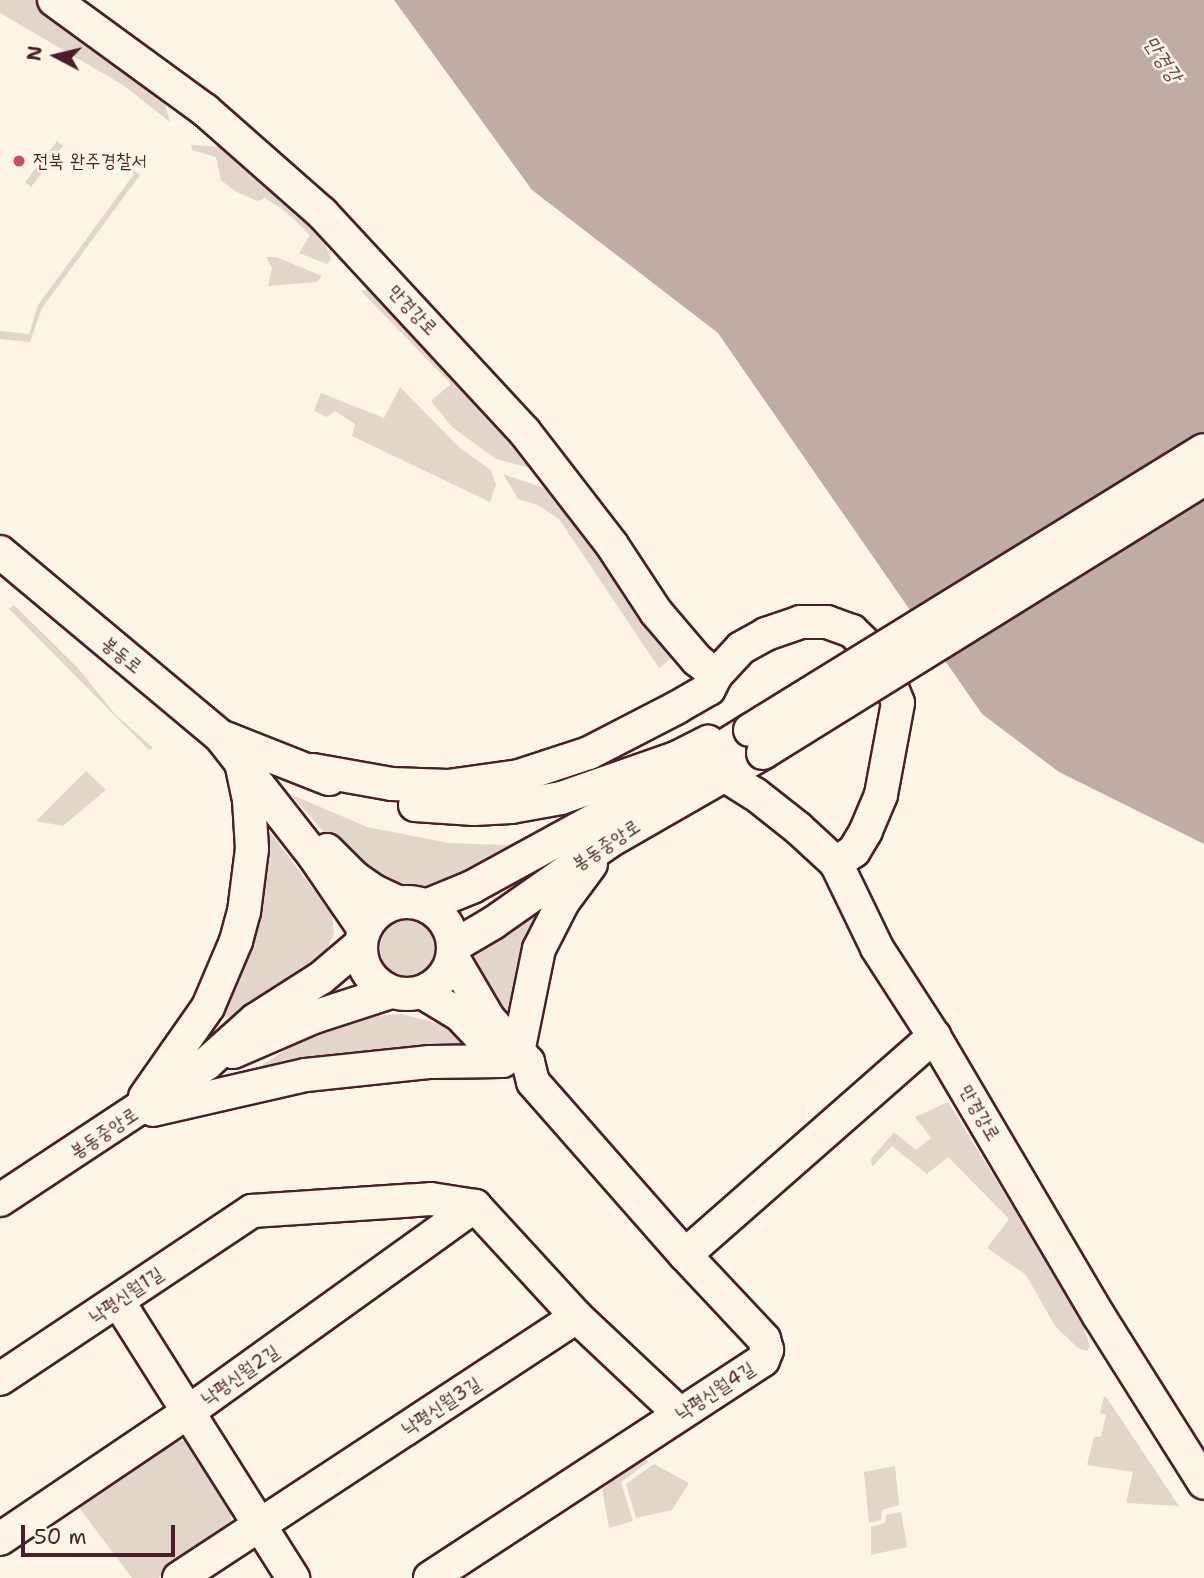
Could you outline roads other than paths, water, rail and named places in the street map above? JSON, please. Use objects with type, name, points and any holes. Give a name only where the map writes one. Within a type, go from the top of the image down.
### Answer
[{"type":"street","name":"만경강로","points":[[54,0],[205,110],[322,213],[524,431],[604,534],[656,612],[713,682]]},
{"type":"street","points":[[589,752],[677,741],[728,747],[1204,450]]},
{"type":"street","points":[[313,770],[350,790],[384,800],[474,809],[511,807],[561,797],[676,758],[728,747],[1204,479]]},
{"type":"street","name":"봉동로","points":[[0,552],[220,736],[314,856],[363,937]]},
{"type":"street","points":[[220,736],[262,755],[313,770],[392,784],[467,785],[519,776],[589,752],[646,725],[713,682],[741,648],[766,634],[800,622],[827,622],[852,631],[881,659],[898,703],[886,775],[866,831],[854,851],[836,863]]},
{"type":"street","points":[[713,682],[728,747]]},
{"type":"street","name":"만경강로","points":[[728,747],[755,794],[836,863],[877,948],[934,1036],[1098,1316],[1204,1483]]},
{"type":"street","name":"봉동중앙로","points":[[206,1064],[314,1017],[391,992],[406,995],[422,992],[436,985],[447,973],[454,952],[610,841],[728,747]]},
{"type":"street","name":"봉동중앙로","points":[[0,1200],[206,1064],[255,1020],[321,978],[363,937],[384,907],[413,903],[472,887],[728,747]]},
{"type":"street","points":[[131,1115],[208,1007],[236,942],[252,849],[249,800],[240,760]]},
{"type":"street","name":"봉동로","points":[[240,760],[269,775],[333,858],[354,877],[374,891],[413,903]]},
{"type":"street","points":[[131,1115],[306,1075],[430,1062],[511,1057],[531,974],[548,928],[563,902],[610,841]]},
{"type":"street","points":[[413,903],[446,922],[454,952]]},
{"type":"street","points":[[363,937],[368,973],[391,992]]},
{"type":"street","name":"낙평신월4길","points":[[430,1578],[763,1360],[767,1350],[764,1339],[685,1255],[533,1082],[516,1075],[511,1057],[454,952]]},
{"type":"street","name":"낙평신월4길","points":[[422,992],[460,1015],[511,1057]]},
{"type":"street","points":[[685,1255],[934,1036]]},
{"type":"street","name":"낙평신월1길","points":[[0,1379],[252,1211],[430,1199],[475,1206]]},
{"type":"street","points":[[475,1206],[577,1317],[680,1414]]},
{"type":"street","name":"낙평신월2길","points":[[0,1539],[188,1412],[475,1206]]},
{"type":"street","points":[[118,1301],[293,1578]]},
{"type":"street","name":"낙평신월3길","points":[[179,1578],[577,1317]]},
{"type":"water","name":"만경강","points":[[394,0],[1204,0],[1204,844],[1059,772],[982,714],[718,333],[532,190]]},
{"type":"place","name":"전북 완주경찰서","points":[[19,161]]}]
